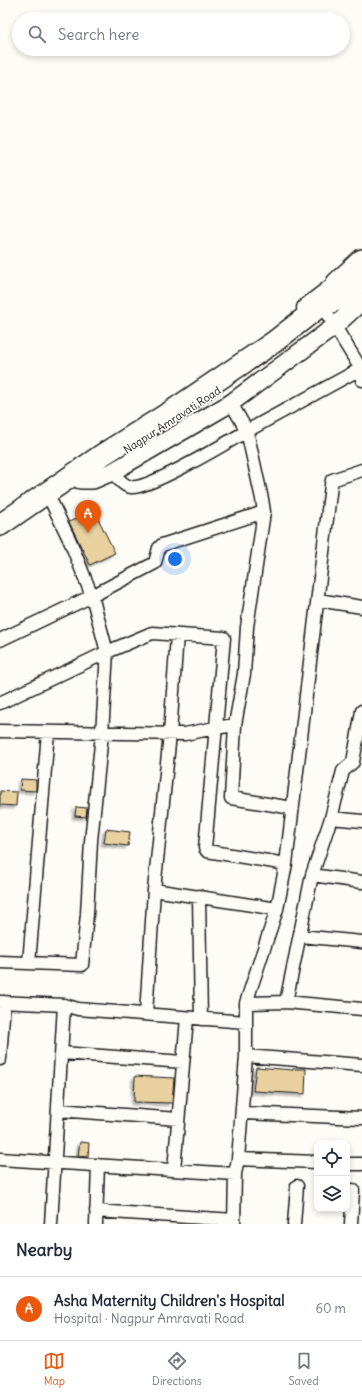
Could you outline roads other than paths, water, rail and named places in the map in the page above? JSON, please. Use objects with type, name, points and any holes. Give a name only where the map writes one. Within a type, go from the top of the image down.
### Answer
[{"type":"highway","name":"Nagpur Amravati Road","points":[[331,306],[362,260]]},
{"type":"highway","name":"Nagpur Amravati Road","points":[[331,306],[362,279]]},
{"type":"highway","points":[[0,525],[102,455],[331,306]]},
{"type":"main road","name":"Nagpur Amravati Road","points":[[0,535],[50,499],[151,436],[224,386],[331,306]]},
{"type":"main road","name":"Nagpur Amravati Road","points":[[0,514],[261,342],[331,306]]},
{"type":"street","points":[[80,480],[93,480],[112,472],[231,403],[331,306],[362,301]]},
{"type":"street","points":[[112,472],[125,485],[132,488],[141,486],[175,471],[362,372],[331,306]]},
{"type":"street","points":[[231,403],[247,432],[264,512],[247,627],[244,674],[235,725],[231,798],[292,808]]},
{"type":"street","points":[[96,1211],[234,1222],[235,1174],[238,1159],[246,1056],[246,1003],[277,909],[286,864],[331,485],[332,480],[362,470]]},
{"type":"street","points":[[0,962],[82,965],[87,914],[91,841],[102,734],[107,652],[92,596],[70,541],[50,499]]},
{"type":"street","points":[[0,640],[92,596],[155,563],[159,548],[162,545],[264,512]]},
{"type":"street","points":[[318,600],[362,608]]},
{"type":"street","points":[[0,703],[107,652],[152,633],[224,638],[205,848],[207,850],[286,864]]},
{"type":"street","points":[[146,1014],[154,890],[170,734],[177,635]]},
{"type":"street","points":[[286,1002],[312,876],[343,771],[357,763],[362,711]]},
{"type":"street","points":[[0,731],[102,734],[185,734],[235,725]]},
{"type":"street","points":[[29,963],[48,732]]},
{"type":"street","points":[[330,818],[362,821]]},
{"type":"street","points":[[312,876],[362,882]]},
{"type":"street","points":[[154,890],[277,909]]},
{"type":"street","points":[[199,896],[201,1019]]},
{"type":"street","points":[[300,936],[362,942]]},
{"type":"street","points":[[0,1070],[2,1002],[64,1005],[78,1009],[246,1022]]},
{"type":"street","points":[[246,1003],[286,1002],[362,1009]]},
{"type":"street","points":[[51,1224],[64,1005]]},
{"type":"street","points":[[174,1170],[187,1018]]},
{"type":"street","points":[[62,1053],[183,1062]]},
{"type":"street","points":[[246,1056],[362,1065]]},
{"type":"street","points":[[58,1110],[178,1119]]},
{"type":"street","points":[[242,1113],[362,1118]]},
{"type":"street","points":[[0,1158],[235,1174]]},
{"type":"street","points":[[238,1159],[314,1162]]},
{"type":"street","points":[[350,1164],[362,1164]]},
{"type":"street","points":[[96,1224],[98,1165]]},
{"type":"street","points":[[294,1224],[297,1186]]},
{"type":"street","points":[[351,1224],[353,1190]]},
{"type":"place","name":"Asha Maternity Children's Hospital","points":[[88,533]]}]
